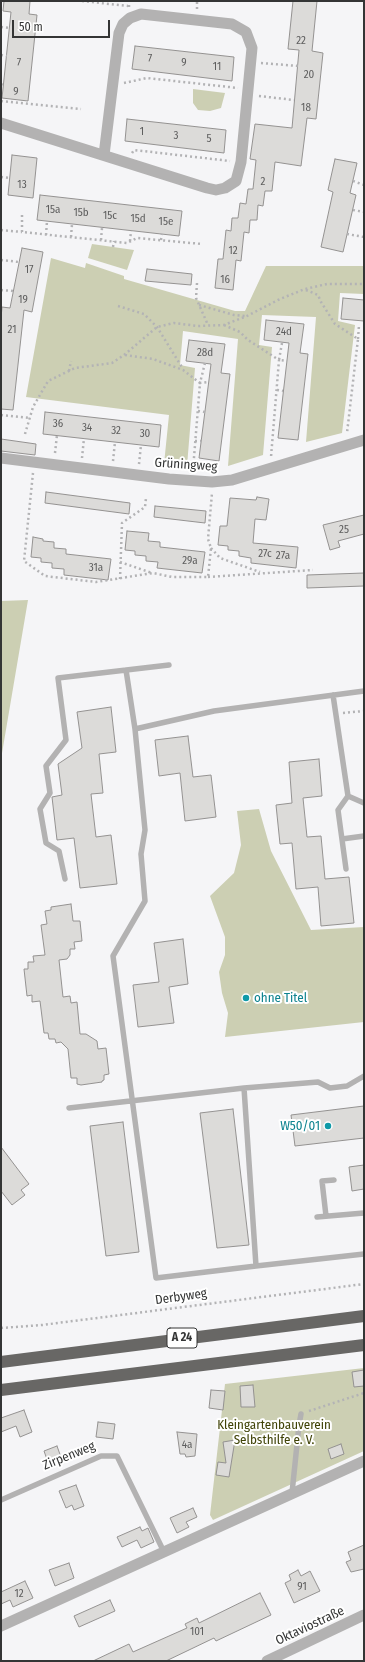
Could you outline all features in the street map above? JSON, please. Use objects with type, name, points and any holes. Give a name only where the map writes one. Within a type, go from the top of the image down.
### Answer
[{"type":"highway","name":"A 24","points":[[1,1362],[364,1316]]},
{"type":"highway","name":"A 24","points":[[1,1390],[364,1345]]},
{"type":"street","points":[[1,123],[216,190],[225,188],[236,181],[241,162],[252,48],[250,39],[246,32],[232,24],[141,14],[130,18],[123,24],[119,33],[104,155]]},
{"type":"street","name":"Grüningweg","points":[[1,458],[138,475],[212,482],[232,480],[364,440]]},
{"type":"street","points":[[1,1626],[364,1461]]},
{"type":"street","name":"Oktaviostraße","points":[[267,1661],[364,1615]]},
{"type":"lane","points":[[65,879],[59,851],[46,843],[40,809],[50,793],[46,766],[66,740],[58,678],[169,665]]},
{"type":"lane","points":[[126,670],[135,729],[145,830],[142,854],[145,901],[113,956],[156,1278],[364,1254]]},
{"type":"lane","points":[[135,729],[214,711],[364,691]]},
{"type":"lane","points":[[333,695],[348,796],[338,810],[346,869]]},
{"type":"lane","points":[[348,796],[364,804]]},
{"type":"lane","points":[[342,839],[364,836]]},
{"type":"lane","points":[[69,1108],[244,1088],[318,1082],[330,1088],[348,1086],[364,1076]]},
{"type":"lane","points":[[244,1088],[256,1266]]},
{"type":"lane","points":[[326,1216],[322,1181],[334,1180]]},
{"type":"lane","points":[[317,1217],[364,1213]]},
{"type":"lane","points":[[292,1493],[298,1425],[301,1414]]},
{"type":"lane","name":"Zirpenweg","points":[[1,1500],[102,1456],[117,1456],[164,1552]]},
{"type":"path","points":[[82,1],[128,6]]},
{"type":"path","points":[[1,27],[10,28]]},
{"type":"path","points":[[1,55],[7,56]]},
{"type":"path","points":[[251,63],[298,66]]},
{"type":"path","points":[[112,86],[146,78],[294,100]]},
{"type":"path","points":[[1,102],[81,109]]},
{"type":"path","points":[[129,163],[134,150],[241,162]]},
{"type":"path","points":[[1,177],[10,178]]},
{"type":"path","points":[[353,181],[364,186]]},
{"type":"path","points":[[353,210],[364,212]]},
{"type":"path","points":[[22,215],[22,232]]},
{"type":"path","points":[[46,235],[47,222]]},
{"type":"path","points":[[71,237],[72,224]]},
{"type":"path","points":[[101,240],[102,228]]},
{"type":"path","points":[[1,230],[127,243],[137,238],[202,244]]},
{"type":"path","points":[[130,241],[131,231]]},
{"type":"path","points":[[161,240],[162,234]]},
{"type":"path","points":[[347,234],[364,237]]},
{"type":"path","points":[[113,247],[114,241]]},
{"type":"path","points":[[1,260],[19,262]]},
{"type":"path","points":[[197,283],[196,298],[208,325]]},
{"type":"path","points":[[25,434],[33,407],[48,381],[75,368],[112,363],[124,355],[157,327],[174,323],[208,325],[224,324],[247,316],[280,299],[305,289],[327,284],[364,284]]},
{"type":"path","points":[[305,289],[318,295],[336,324],[358,339]]},
{"type":"path","points":[[1,290],[14,291]]},
{"type":"path","points":[[118,306],[144,314],[157,327],[183,370]]},
{"type":"path","points":[[199,306],[234,315],[247,316]]},
{"type":"path","points":[[224,324],[240,332],[248,340],[279,360],[287,361]]},
{"type":"path","points":[[346,445],[360,324]]},
{"type":"path","points":[[270,469],[279,360],[282,342]]},
{"type":"path","points":[[124,355],[153,359],[183,370],[200,383],[208,382]]},
{"type":"path","points":[[69,371],[71,361]]},
{"type":"path","points":[[192,481],[200,383],[205,363]]},
{"type":"path","points":[[277,390],[283,390]]},
{"type":"path","points":[[198,411],[205,412]]},
{"type":"path","points":[[1,415],[30,418]]},
{"type":"path","points":[[274,420],[280,420]]},
{"type":"path","points":[[53,465],[57,436]]},
{"type":"path","points":[[81,468],[84,438]]},
{"type":"path","points":[[195,441],[201,441]]},
{"type":"path","points":[[112,472],[115,442]]},
{"type":"path","points":[[138,475],[141,445]]},
{"type":"path","points":[[34,462],[24,561],[46,576],[96,582],[153,573]]},
{"type":"path","points":[[212,482],[208,539],[211,548],[220,558],[263,572]]},
{"type":"path","points":[[120,579],[122,523],[145,508],[146,498]]},
{"type":"path","points":[[208,577],[211,548]]},
{"type":"path","points":[[120,562],[153,573],[172,577],[208,577],[263,572],[313,570]]},
{"type":"path","points":[[337,714],[364,711]]},
{"type":"path","name":"Derbyweg","points":[[1,1328],[42,1325],[364,1284]]},
{"type":"path","points":[[301,1414],[364,1393]]},
{"type":"path","points":[[223,1427],[298,1425]]},
{"type":"green space","points":[[193,89],[225,93],[221,108],[210,111],[198,110],[193,103]]},
{"type":"green space","points":[[92,244],[134,250],[127,270],[88,258]]},
{"type":"green space","points":[[51,258],[85,268],[86,263],[124,276],[124,279],[235,311],[245,311],[266,266],[364,266],[364,294],[340,293],[338,321],[355,325],[342,433],[306,442],[316,317],[262,315],[259,345],[272,347],[263,455],[228,466],[238,339],[183,331],[180,365],[195,368],[187,466],[164,464],[169,415],[26,397]]},
{"type":"green space","points":[[28,600],[1,759],[1,601]]},
{"type":"green space","points":[[259,809],[271,851],[311,930],[364,927],[364,1022],[225,1037],[228,1013],[222,993],[219,972],[225,955],[225,937],[210,896],[234,873],[241,845],[237,811]]},
{"type":"green space","name":"Kleingartenbauverein Selbsthilfe e. V.","points":[[364,1368],[364,1451],[213,1520],[210,1515],[225,1384]]},
{"type":"building","points":[[4,1],[30,1],[29,14],[37,15],[28,101],[2,98],[11,12],[3,11]]},
{"type":"building","points":[[293,1],[317,1],[312,51],[323,53],[316,119],[307,118],[301,166],[275,162],[272,191],[265,191],[263,206],[258,205],[257,220],[250,220],[249,233],[244,232],[241,261],[236,260],[233,290],[215,288],[218,259],[223,259],[226,230],[231,231],[232,218],[238,218],[240,203],[246,204],[248,189],[253,189],[256,160],[250,159],[255,124],[292,128],[299,50],[288,49]]},
{"type":"building","points":[[135,46],[234,57],[232,81],[132,69]]},
{"type":"building","points":[[127,119],[226,130],[224,153],[125,141]]},
{"type":"building","points":[[12,155],[37,158],[33,198],[8,195]]},
{"type":"building","points":[[335,159],[357,163],[350,193],[356,195],[343,252],[321,247],[333,192],[328,190]]},
{"type":"building","points":[[40,195],[182,211],[179,236],[37,220]]},
{"type":"building","points":[[22,248],[43,252],[32,312],[24,310],[13,410],[1,409],[2,307],[10,308]]},
{"type":"building","points":[[147,269],[192,274],[191,285],[145,281]]},
{"type":"building","points":[[343,298],[364,300],[364,321],[341,319]]},
{"type":"building","points":[[266,320],[304,324],[300,353],[308,354],[298,440],[278,438],[289,343],[264,340]]},
{"type":"building","points":[[189,340],[225,344],[221,373],[230,374],[219,461],[199,458],[211,364],[186,361]]},
{"type":"building","points":[[45,412],[161,425],[159,447],[43,434]]},
{"type":"building","points":[[1,439],[36,444],[35,455],[1,451]]},
{"type":"building","points":[[46,492],[130,503],[129,514],[45,503]]},
{"type":"building","points":[[257,497],[269,499],[266,520],[255,519],[253,543],[298,547],[296,568],[251,563],[251,558],[239,556],[239,551],[228,550],[228,546],[218,545],[220,526],[227,526],[230,498],[256,500]]},
{"type":"building","points":[[155,506],[206,511],[205,523],[154,517]]},
{"type":"building","points":[[364,515],[364,534],[338,541],[340,547],[330,550],[323,525]]},
{"type":"building","points":[[127,531],[149,533],[148,541],[160,542],[160,547],[205,552],[202,573],[157,568],[158,562],[146,561],[146,556],[135,555],[135,551],[125,550]]},
{"type":"building","points":[[33,537],[43,539],[43,541],[54,542],[54,548],[66,549],[66,554],[111,559],[108,580],[64,575],[64,569],[52,568],[52,563],[41,562],[41,558],[31,557]]},
{"type":"building","points":[[364,573],[364,586],[307,588],[307,575]]},
{"type":"building","points":[[111,707],[116,752],[99,754],[103,793],[91,794],[96,837],[111,835],[117,884],[80,888],[74,838],[57,840],[52,797],[62,795],[58,764],[82,748],[77,712]]},
{"type":"building","points":[[188,736],[193,777],[211,775],[216,817],[185,821],[180,773],[159,776],[155,740]]},
{"type":"building","points":[[319,759],[322,796],[303,798],[307,837],[321,836],[325,879],[349,877],[354,923],[321,926],[318,887],[296,889],[292,843],[280,844],[276,805],[292,803],[289,762]]},
{"type":"building","points":[[71,904],[73,921],[80,921],[82,941],[74,942],[75,949],[70,949],[70,955],[67,959],[59,960],[63,997],[70,996],[71,1003],[77,1002],[80,1034],[86,1034],[97,1041],[98,1049],[106,1048],[109,1074],[104,1075],[104,1080],[102,1082],[81,1085],[77,1084],[77,1078],[71,1078],[68,1049],[61,1042],[56,1043],[55,1039],[49,1039],[48,1033],[44,1033],[40,1001],[32,1002],[32,995],[27,996],[24,969],[28,969],[28,962],[34,962],[33,956],[45,955],[41,925],[47,924],[45,911],[51,910],[51,907]]},
{"type":"building","points":[[183,939],[188,984],[169,987],[174,1023],[138,1027],[133,985],[159,982],[154,943]]},
{"type":"building","name":"W50/01","points":[[364,1106],[364,1138],[295,1146],[291,1115]]},
{"type":"building","points":[[233,1109],[249,1245],[217,1248],[200,1113]]},
{"type":"building","points":[[123,1122],[139,1252],[106,1256],[90,1126]]},
{"type":"building","points":[[1,1147],[29,1184],[21,1190],[25,1195],[12,1205],[1,1191]]},
{"type":"building","points":[[364,1165],[364,1189],[352,1191],[349,1167]]},
{"type":"building","points":[[364,1370],[364,1386],[354,1387],[352,1372]]},
{"type":"building","points":[[253,1385],[255,1407],[241,1407],[240,1386]]},
{"type":"building","points":[[211,1390],[225,1391],[223,1410],[209,1408]]},
{"type":"building","points":[[24,1410],[32,1432],[20,1437],[16,1426],[1,1432],[1,1418]]},
{"type":"building","points":[[98,1422],[115,1424],[113,1439],[96,1437]]},
{"type":"building","points":[[177,1432],[197,1434],[195,1456],[186,1457],[185,1454],[180,1454]]},
{"type":"building","points":[[235,1440],[229,1477],[216,1475],[218,1462],[226,1463],[223,1442]]},
{"type":"building","points":[[341,1444],[344,1454],[331,1459],[328,1449]]},
{"type":"building","points":[[57,1446],[62,1460],[49,1465],[44,1451]]},
{"type":"building","points":[[76,1485],[84,1506],[74,1510],[72,1505],[66,1508],[59,1491]]},
{"type":"building","points":[[193,1508],[197,1517],[186,1522],[189,1527],[177,1533],[170,1518]]},
{"type":"building","points":[[140,1527],[142,1531],[148,1528],[154,1542],[141,1548],[137,1540],[122,1547],[117,1537]]},
{"type":"building","points":[[364,1545],[364,1569],[351,1572],[346,1562],[351,1560],[348,1552]]},
{"type":"building","points":[[69,1563],[74,1578],[55,1586],[49,1570]]},
{"type":"building","points":[[298,1570],[301,1576],[310,1571],[320,1591],[294,1603],[285,1583],[291,1580],[289,1575]]},
{"type":"building","points":[[25,1581],[33,1598],[13,1607],[10,1600],[1,1604],[1,1592]]},
{"type":"building","points":[[260,1593],[271,1615],[216,1641],[214,1638],[166,1661],[93,1661],[129,1644],[133,1652],[187,1628],[185,1624],[197,1618],[199,1623]]},
{"type":"building","points":[[110,1600],[115,1611],[79,1627],[74,1616]]},
{"type":"place","name":"ohne Titel","points":[[246,998]]},
{"type":"place","name":"W50/01","points":[[328,1126]]}]
